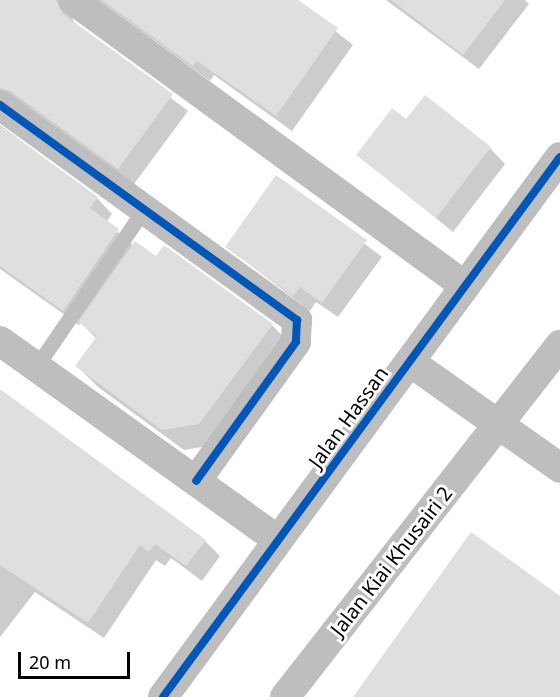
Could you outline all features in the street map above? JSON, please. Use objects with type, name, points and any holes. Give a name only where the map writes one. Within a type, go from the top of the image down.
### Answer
[{"type":"street","points":[[73,0],[465,286]]},
{"type":"street","points":[[0,105],[290,311],[300,331],[296,342],[196,481]]},
{"type":"street","name":"Jalan Hassan","points":[[163,697],[560,157]]},
{"type":"street","points":[[0,341],[278,540]]},
{"type":"street","name":"Jalan Kiai Khusairi 2","points":[[285,697],[560,345]]},
{"type":"street","points":[[410,362],[560,468]]},
{"type":"lane","points":[[36,367],[145,208]]},
{"type":"building","points":[[0,0],[56,0],[63,14],[173,94],[118,169],[10,91],[0,88]]},
{"type":"building","points":[[102,0],[298,0],[338,28],[276,116],[197,61],[193,66]]},
{"type":"building","points":[[391,0],[505,0],[463,55]]},
{"type":"building","points":[[425,95],[491,147],[436,218],[356,155],[392,108],[406,119]]},
{"type":"building","points":[[0,126],[98,197],[90,208],[119,229],[63,311],[0,266]]},
{"type":"building","points":[[276,175],[367,240],[322,303],[300,287],[293,296],[225,247]]},
{"type":"building","points":[[135,241],[156,256],[164,245],[273,324],[199,424],[162,430],[75,366],[97,336],[78,322]]},
{"type":"building","points":[[0,389],[206,540],[186,566],[155,544],[149,552],[140,545],[88,623],[0,565]]},
{"type":"building","points":[[471,532],[560,596],[560,697],[353,697]]},
{"type":"cycle path","points":[[0,105],[297,320],[296,342],[196,481]]},
{"type":"cycle path","points":[[163,697],[560,157]]}]
